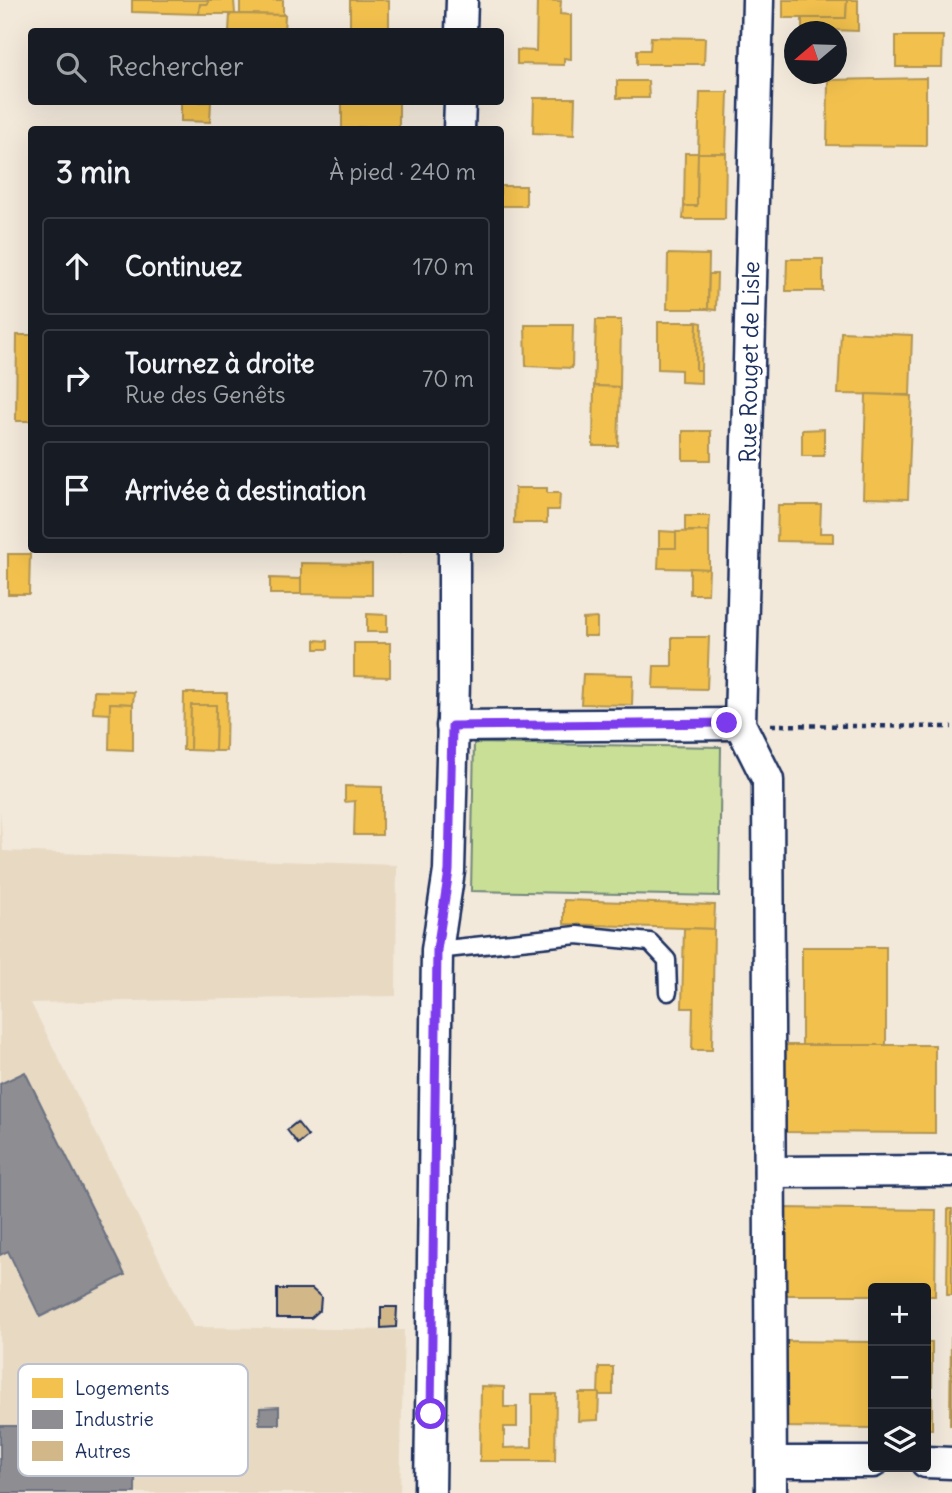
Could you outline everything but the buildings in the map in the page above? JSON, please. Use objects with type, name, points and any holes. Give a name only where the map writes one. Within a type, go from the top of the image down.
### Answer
[{"type":"street","points":[[461,28],[462,0]]},
{"type":"street","name":"Rue Rouget de Lisle","points":[[740,724],[758,0]]},
{"type":"street","points":[[459,126],[460,105]]},
{"type":"street","points":[[430,1493],[437,950],[449,871],[454,553]]},
{"type":"street","points":[[452,726],[740,724],[768,780],[771,1493]]},
{"type":"street","points":[[770,1172],[952,1171]]},
{"type":"street","points":[[771,1462],[868,1462]]},
{"type":"street","points":[[931,1462],[952,1462]]},
{"type":"lane","points":[[437,950],[577,935],[650,942],[667,960],[667,992]]},
{"type":"path","points":[[740,724],[797,727],[952,727]]},
{"type":"shaded area","points":[[0,810],[3,851],[397,865],[396,996],[31,1003],[193,1327],[404,1330],[400,1493],[0,1493]]},
{"type":"green space","points":[[474,743],[721,747],[719,896],[471,891]]},
{"type":"route","points":[[431,1414],[437,950],[449,871],[452,726],[727,723]]}]
